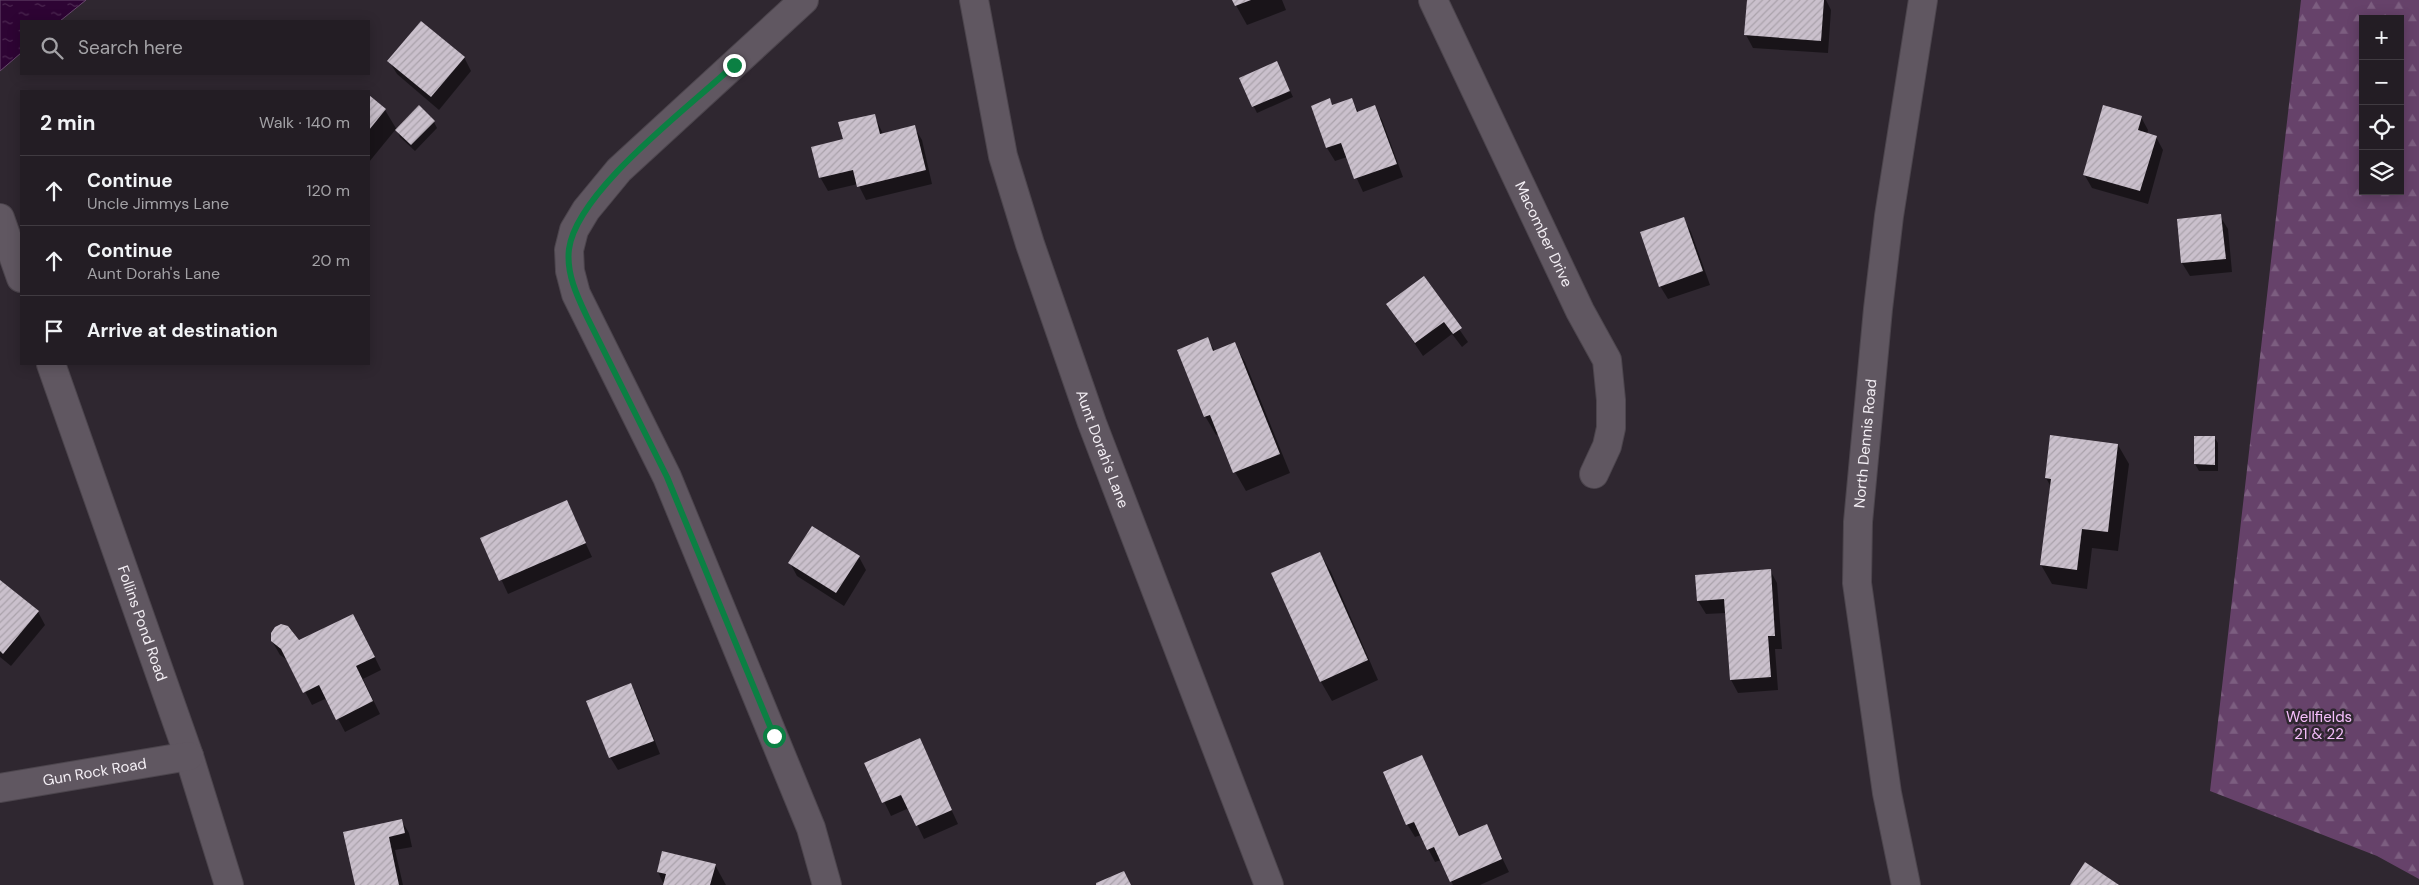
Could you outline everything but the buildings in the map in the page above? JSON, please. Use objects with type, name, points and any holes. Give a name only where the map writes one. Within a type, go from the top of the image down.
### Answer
[{"type":"street","points":[[804,0],[619,170],[586,210],[574,230],[569,250],[570,271],[576,294],[667,477],[811,828],[827,885]]},
{"type":"street","name":"Aunt Dorah's Lane","points":[[974,0],[1003,156],[1030,244],[1092,423],[1269,885]]},
{"type":"street","name":"Macomber Drive","points":[[1433,0],[1580,311],[1607,360],[1612,400],[1611,428],[1607,446],[1594,474]]},
{"type":"street","name":"North Dennis Road","points":[[1906,885],[1887,793],[1857,583],[1858,522],[1878,309],[1889,216],[1924,0]]},
{"type":"street","points":[[1,220],[20,275]]},
{"type":"street","name":"Follins Pond Road","points":[[51,365],[189,756],[229,885]]},
{"type":"street","name":"Gun Rock Road","points":[[0,788],[189,756]]},
{"type":"green space","name":"Wellfields 21 & 22","points":[[2301,0],[2419,0],[2419,879],[2377,856],[2210,791]]},
{"type":"water","points":[[0,0],[86,0],[61,20],[20,20],[20,54],[0,71]]},
{"type":"route","points":[[734,65],[706,92],[678,114],[619,170],[586,210],[574,230],[569,250],[570,271],[576,294],[667,477],[774,736]]}]
